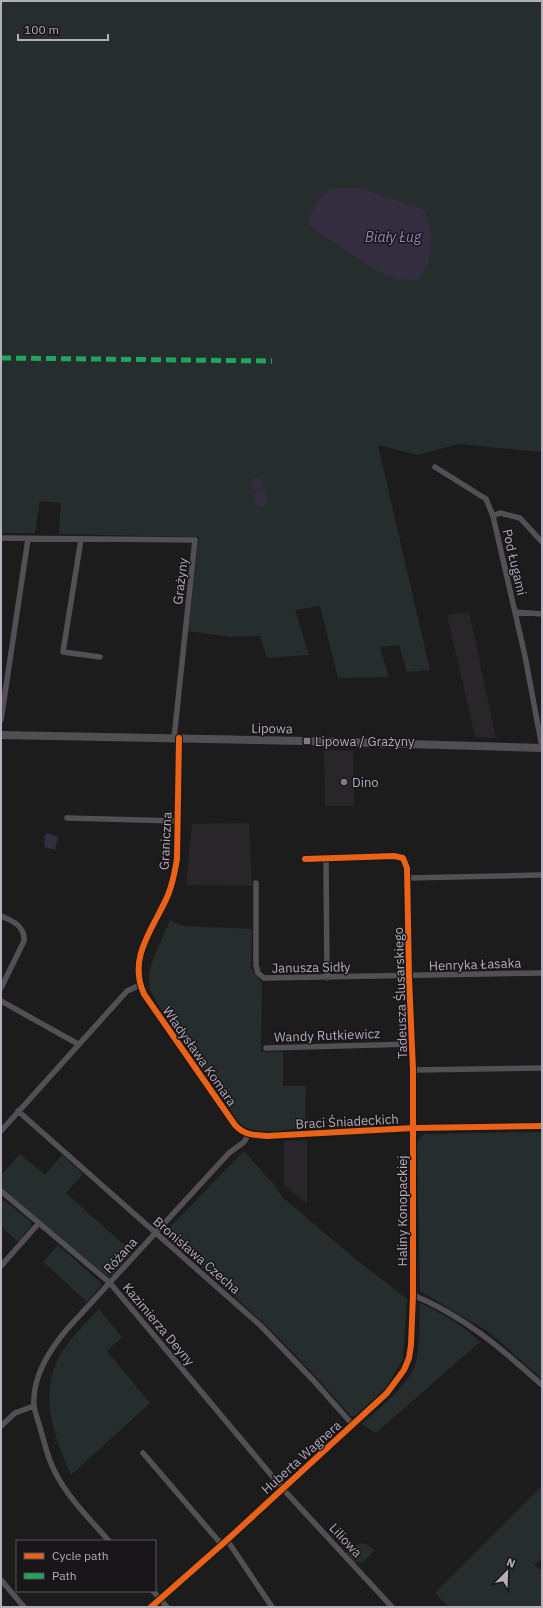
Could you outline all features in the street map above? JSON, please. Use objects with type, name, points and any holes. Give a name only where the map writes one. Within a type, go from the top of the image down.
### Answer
[{"type":"main road","name":"Lipowa","points":[[1,735],[176,738],[542,748]]},
{"type":"street","name":"Pod Ługami","points":[[435,467],[486,499],[493,516],[525,656],[542,748]]},
{"type":"street","name":"Pod Ługami","points":[[493,516],[500,513],[520,518],[542,542]]},
{"type":"street","name":"Grażyny","points":[[1,538],[196,540],[176,738]]},
{"type":"street","points":[[1,720],[28,539]]},
{"type":"street","points":[[81,539],[63,652],[100,658]]},
{"type":"street","name":"Pod Ługami","points":[[515,612],[542,614]]},
{"type":"street","name":"Graniczna","points":[[140,985],[137,970],[139,958],[168,894],[177,859],[176,738]]},
{"type":"street","points":[[67,818],[177,821]]},
{"type":"street","name":"Tadeusza Ślusarskiego","points":[[326,858],[394,856],[403,858],[406,864],[408,878],[409,977],[413,1044],[413,1128]]},
{"type":"street","points":[[306,859],[326,858],[327,978]]},
{"type":"street","points":[[408,878],[542,875]]},
{"type":"street","name":"Janusza Sidły","points":[[256,883],[256,965],[258,973],[264,978],[409,977]]},
{"type":"street","points":[[1,916],[14,922],[25,934],[24,941],[1,988]]},
{"type":"street","name":"Henryka Łasaka","points":[[409,977],[542,973]]},
{"type":"street","points":[[1,1131],[127,991],[140,985]]},
{"type":"street","name":"Władysława Komara","points":[[140,985],[144,994],[230,1119],[241,1131],[248,1135]]},
{"type":"street","points":[[1,1001],[78,1044]]},
{"type":"street","name":"Wandy Rutkiewicz","points":[[266,1048],[413,1044]]},
{"type":"street","points":[[413,1070],[542,1068]]},
{"type":"street","name":"Bronisława Czecha","points":[[18,1112],[261,1326],[313,1380],[353,1425]]},
{"type":"street","name":"Braci Śniadeckich","points":[[248,1135],[267,1136],[413,1128],[542,1126]]},
{"type":"street","name":"Haliny Konopackiej","points":[[413,1128],[413,1295]]},
{"type":"street","name":"Różana","points":[[108,1540],[75,1502],[60,1481],[45,1450],[34,1406],[37,1380],[42,1366],[53,1347],[68,1328],[229,1153],[244,1142],[248,1135]]},
{"type":"street","name":"Kazimierza Deyny","points":[[1,1191],[110,1283],[283,1489]]},
{"type":"street","points":[[1,1266],[39,1223]]},
{"type":"street","points":[[413,1295],[464,1321],[499,1347],[542,1385]]},
{"type":"street","name":"Huberta Wagnera","points":[[151,1607],[222,1545],[387,1393],[404,1370],[410,1353],[413,1295]]},
{"type":"street","points":[[1,1426],[15,1413],[34,1406]]},
{"type":"street","points":[[143,1453],[222,1545]]},
{"type":"street","name":"Liliowa","points":[[283,1489],[392,1607]]},
{"type":"street","points":[[227,1540],[272,1607]]},
{"type":"street","points":[[1,1580],[24,1607]]},
{"type":"street","points":[[154,1592],[167,1607]]},
{"type":"shaded area","points":[[1,1],[542,1],[542,452],[458,444],[418,455],[378,445],[430,670],[407,672],[399,645],[380,647],[389,677],[338,678],[320,606],[295,610],[309,655],[267,658],[260,636],[230,637],[188,631],[199,537],[59,534],[61,503],[40,501],[35,533],[1,533]]},
{"type":"shaded area","points":[[469,612],[496,738],[475,737],[447,615]]},
{"type":"shaded area","points":[[324,750],[353,751],[354,806],[325,806]]},
{"type":"shaded area","points":[[249,823],[252,886],[186,885],[192,824]]},
{"type":"shaded area","points":[[170,920],[183,926],[252,929],[251,968],[262,984],[261,1052],[283,1052],[283,1086],[306,1086],[305,1128],[256,1131],[243,1126],[236,1119],[160,1008],[150,990],[149,976],[152,962]]},
{"type":"shaded area","points":[[542,1132],[542,1379],[489,1332],[420,1291],[417,1141],[424,1134]]},
{"type":"shaded area","points":[[307,1140],[307,1204],[284,1185],[284,1141]]},
{"type":"shaded area","points":[[244,1151],[276,1187],[282,1197],[358,1261],[407,1299],[403,1359],[386,1388],[355,1416],[351,1416],[273,1332],[165,1232]]},
{"type":"shaded area","points":[[20,1154],[45,1175],[62,1155],[83,1174],[66,1193],[132,1252],[109,1278],[1,1188],[1,1175]]},
{"type":"shaded area","points":[[1,1198],[31,1222],[31,1226],[18,1242],[1,1226]]},
{"type":"shaded area","points":[[58,1245],[101,1283],[100,1287],[87,1302],[43,1262]]},
{"type":"shaded area","points":[[420,1303],[452,1320],[480,1342],[376,1433],[362,1424],[399,1390],[411,1375],[416,1361],[419,1345]]},
{"type":"shaded area","points":[[99,1309],[122,1337],[107,1351],[150,1403],[71,1475],[51,1418],[50,1388],[52,1373],[66,1346]]},
{"type":"shaded area","points":[[542,1486],[542,1558],[534,1565],[542,1571],[542,1607],[449,1607],[435,1593]]},
{"type":"shaded area","points":[[364,1543],[375,1550],[363,1562],[355,1562],[346,1553],[356,1545]]},
{"type":"water","name":"Biały Ług","points":[[333,188],[359,188],[425,210],[432,240],[428,264],[418,280],[395,279],[371,267],[309,226],[312,211],[322,196],[327,192]]},
{"type":"water","points":[[259,477],[262,478],[263,488],[253,490],[251,479]]},
{"type":"water","points":[[258,490],[266,490],[267,503],[264,506],[258,507],[255,502],[254,494]]},
{"type":"water","points":[[47,833],[58,837],[55,850],[44,847],[45,835]]},
{"type":"marked path","points":[[1,358],[272,361]]},
{"type":"cycle path","points":[[179,738],[177,859],[170,890],[144,943],[140,955],[140,980],[144,994],[235,1125],[246,1133],[267,1136],[413,1128],[542,1126]]},
{"type":"cycle path","points":[[151,1607],[227,1540],[387,1393],[404,1370],[409,1358],[413,1295],[413,1070],[409,977],[407,868],[403,858],[394,856],[305,859]]},
{"type":"place","name":"Lipowa / Grażyny","points":[[307,741]]},
{"type":"place","name":"Dino","points":[[344,782]]}]
